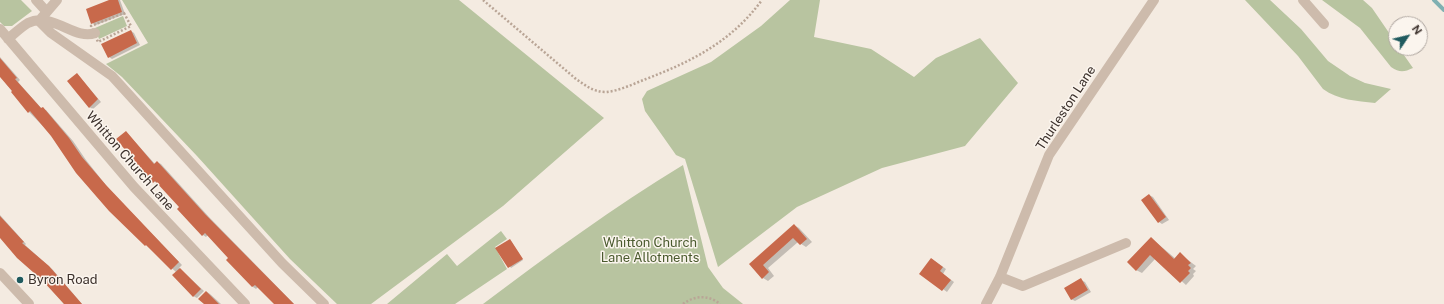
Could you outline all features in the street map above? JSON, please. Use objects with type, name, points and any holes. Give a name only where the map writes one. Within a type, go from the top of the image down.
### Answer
[{"type":"street","points":[[36,0],[46,12]]},
{"type":"street","points":[[39,21],[57,0]]},
{"type":"street","name":"Thurleston Lane","points":[[986,304],[1000,276],[1048,155],[1154,0]]},
{"type":"street","points":[[1302,0],[1324,24]]},
{"type":"street","points":[[39,21],[51,33],[112,76],[282,263],[324,304]]},
{"type":"street","points":[[8,39],[28,23],[39,21],[51,21],[84,34],[95,33]]},
{"type":"street","name":"Whitton Church Lane","points":[[0,29],[134,187],[245,304]]},
{"type":"street","points":[[1000,276],[1023,286],[1126,243]]},
{"type":"street","points":[[0,273],[29,304]]},
{"type":"path","points":[[483,0],[576,79],[591,90],[605,92],[624,88],[676,68],[718,44],[749,18],[762,0]]},
{"type":"path","points":[[124,13],[131,26],[98,42],[95,33],[91,26],[124,13]]},
{"type":"path","points":[[683,304],[696,298],[705,297],[713,299],[720,304]]},
{"type":"green space","points":[[0,0],[21,0],[32,11],[12,26],[4,26],[0,22]]},
{"type":"green space","points":[[122,0],[459,0],[604,118],[503,206],[371,304],[337,304],[290,259],[197,156],[122,77],[106,64],[148,43]]},
{"type":"green space","points":[[790,0],[820,0],[814,37],[871,49],[914,77],[936,58],[980,38],[1018,83],[965,146],[882,168],[797,207],[718,267],[685,159],[676,155],[645,111],[642,99],[647,91],[711,62],[761,26]]},
{"type":"green space","points":[[1245,0],[1270,0],[1301,29],[1328,61],[1350,76],[1365,83],[1391,89],[1375,103],[1361,102],[1335,96],[1329,93],[1323,89],[1298,56]]},
{"type":"green space","points":[[1322,0],[1363,0],[1372,8],[1388,31],[1388,56],[1405,56],[1413,68],[1402,71],[1391,67],[1360,28]]},
{"type":"green space","points":[[123,16],[127,26],[99,39],[95,28]]},
{"type":"green space","name":"Whitton Church Lane Allotments","points":[[683,165],[708,267],[723,288],[743,304],[483,304],[582,232]]},
{"type":"green space","points":[[501,231],[507,239],[495,247],[507,269],[455,304],[387,304],[447,254],[457,266]]},
{"type":"building","points":[[109,0],[118,0],[122,12],[91,24],[86,9]]},
{"type":"building","points":[[131,30],[137,43],[108,58],[101,44]]},
{"type":"building","points":[[0,58],[17,78],[15,79],[41,108],[43,107],[106,185],[179,262],[171,270],[109,211],[76,173],[51,136],[30,111],[28,113],[0,77]]},
{"type":"building","points":[[77,73],[98,99],[89,108],[67,81]]},
{"type":"building","points":[[126,131],[154,164],[157,161],[205,214],[294,304],[274,304],[255,285],[252,287],[226,260],[228,258],[205,233],[202,236],[177,209],[179,207],[155,181],[153,183],[116,139]]},
{"type":"building","points":[[1149,194],[1166,217],[1158,223],[1141,200]]},
{"type":"building","points":[[0,216],[24,242],[22,243],[49,266],[82,304],[64,304],[42,280],[17,258],[0,238]]},
{"type":"building","points":[[794,224],[807,239],[800,245],[793,238],[763,265],[769,272],[762,279],[749,264]]},
{"type":"building","points":[[1151,237],[1174,259],[1180,252],[1191,263],[1188,265],[1191,268],[1188,271],[1190,273],[1180,283],[1150,255],[1136,271],[1127,262]]},
{"type":"building","points":[[510,239],[523,259],[508,268],[495,248]]},
{"type":"building","points":[[931,258],[943,267],[940,271],[951,280],[942,291],[919,274]]},
{"type":"building","points":[[180,268],[201,289],[193,297],[172,275]]},
{"type":"building","points":[[1081,278],[1088,290],[1071,300],[1064,288]]},
{"type":"building","points":[[206,291],[219,304],[204,304],[198,299]]},
{"type":"waterway","points":[[1434,0],[1444,10]]},
{"type":"place","name":"Byron Road","points":[[20,280]]}]
